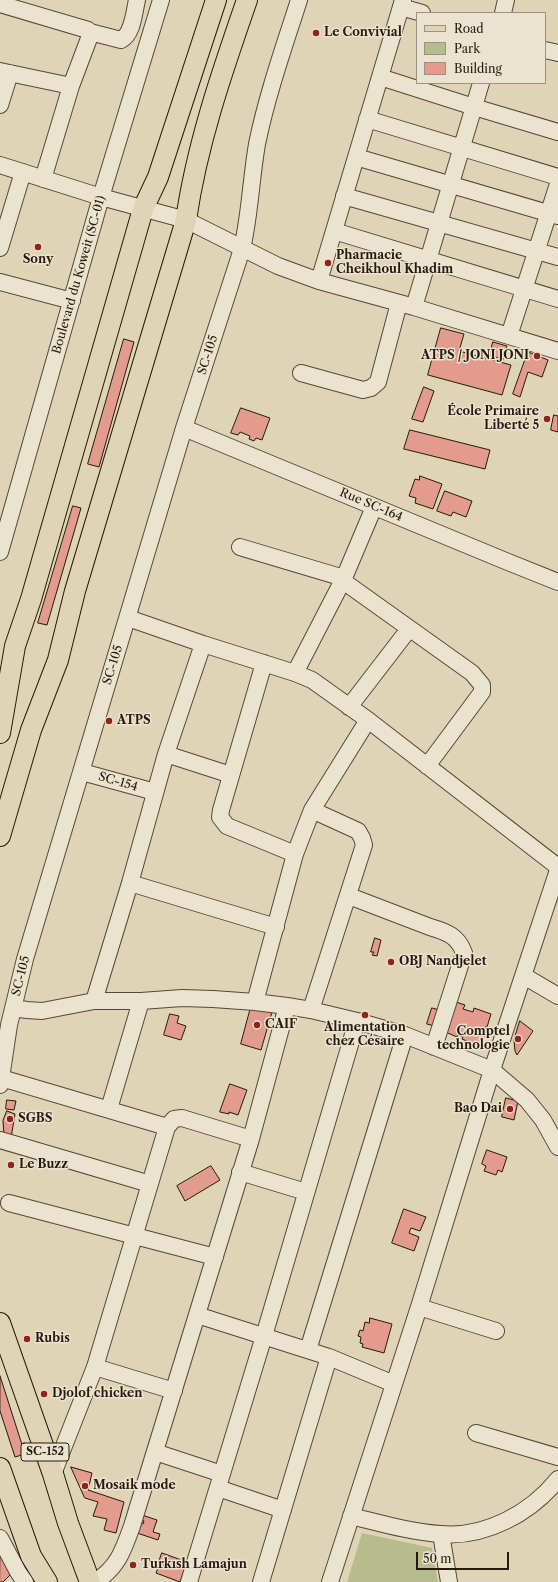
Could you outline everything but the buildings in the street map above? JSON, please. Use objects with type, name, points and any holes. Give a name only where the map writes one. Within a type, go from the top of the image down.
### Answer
[{"type":"main road","points":[[0,733],[15,646],[31,599],[142,209],[158,177],[216,0]]},
{"type":"main road","points":[[0,836],[31,730],[58,660],[75,591],[186,220],[191,185],[212,104],[247,0]]},
{"type":"main road","name":"SC-152","points":[[0,1322],[53,1474],[78,1552],[90,1582]]},
{"type":"main road","points":[[0,1468],[31,1556],[47,1582]]},
{"type":"street","points":[[0,4],[121,40],[126,37],[129,32],[137,0]]},
{"type":"street","name":"Boulevard du Koweit (SC-01)","points":[[0,552],[3,533],[72,302],[101,197],[161,0]]},
{"type":"street","name":"SC-105","points":[[0,1081],[9,1025],[25,959],[184,428],[242,249],[248,224],[252,179],[264,114],[299,0]]},
{"type":"street","points":[[502,12],[506,0]]},
{"type":"street","points":[[319,280],[402,3],[420,12]]},
{"type":"street","points":[[43,179],[71,86],[90,32]]},
{"type":"street","points":[[546,50],[558,53]]},
{"type":"street","points":[[0,105],[5,72],[71,86]]},
{"type":"street","points":[[380,77],[558,132]]},
{"type":"street","points":[[301,373],[363,390],[371,388],[378,382],[406,305],[428,260],[481,84]]},
{"type":"street","points":[[367,119],[558,177]]},
{"type":"street","points":[[356,157],[554,214]]},
{"type":"street","points":[[0,165],[101,197],[186,220],[278,266],[319,280],[558,352]]},
{"type":"street","points":[[0,248],[23,172]]},
{"type":"street","points":[[509,336],[537,250],[554,214],[558,184]]},
{"type":"street","points":[[344,196],[558,257]]},
{"type":"street","points":[[334,231],[558,298]]},
{"type":"street","points":[[0,282],[72,302]]},
{"type":"street","name":"Rue SC-164","points":[[184,428],[558,582]]},
{"type":"street","points":[[295,673],[343,580],[374,507]]},
{"type":"street","points":[[240,547],[343,580],[472,673],[482,685],[482,692],[427,766]]},
{"type":"street","points":[[128,618],[203,644],[295,673],[318,683],[368,720],[558,869],[492,1070],[419,1307],[330,1582]]},
{"type":"street","points":[[349,707],[409,629]]},
{"type":"street","points":[[94,1001],[130,884],[166,754],[203,644]]},
{"type":"street","points":[[264,663],[220,817],[226,826],[295,854]]},
{"type":"street","points":[[255,1002],[295,854],[312,810],[368,720]]},
{"type":"street","points":[[166,754],[231,775]]},
{"type":"street","name":"SC-154","points":[[82,772],[155,792]]},
{"type":"street","points":[[311,1010],[340,917],[349,896],[364,845],[358,831],[312,810]]},
{"type":"street","points":[[130,884],[276,927]]},
{"type":"street","points":[[349,896],[444,931],[453,935],[458,940],[464,953],[434,1046]]},
{"type":"street","points":[[524,976],[558,996]]},
{"type":"street","points":[[13,1008],[42,1010],[94,1001],[141,1001],[182,998],[255,1002],[287,1006],[357,1021],[405,1035],[492,1070],[527,1100],[543,1120],[558,1147]]},
{"type":"street","points":[[109,1109],[141,1001]]},
{"type":"street","points":[[95,1582],[105,1575],[121,1556],[132,1526],[251,1139],[287,1006]]},
{"type":"street","points":[[189,1582],[264,1336],[357,1021]]},
{"type":"street","points":[[308,1350],[405,1035]]},
{"type":"street","points":[[0,1081],[109,1109],[167,1127]]},
{"type":"street","points":[[53,1474],[95,1367],[167,1127],[174,1119],[182,1118],[251,1139]]},
{"type":"street","points":[[0,1140],[150,1184]]},
{"type":"street","points":[[240,1172],[306,1192]]},
{"type":"street","points":[[9,1204],[214,1256]]},
{"type":"street","points":[[419,1307],[496,1331]]},
{"type":"street","points":[[197,1315],[329,1357],[394,1384]]},
{"type":"street","points":[[261,1582],[329,1357]]},
{"type":"street","points":[[95,1367],[174,1391]]},
{"type":"street","points":[[476,1434],[558,1457]]},
{"type":"street","points":[[156,1452],[283,1510]]},
{"type":"street","points":[[351,1516],[394,1526],[442,1534],[479,1530],[494,1526],[512,1518],[544,1496],[558,1479]]},
{"type":"street","points":[[442,1534],[449,1582]]},
{"type":"street","points":[[0,1538],[25,1582]]},
{"type":"green space","points":[[362,1533],[432,1548],[438,1582],[347,1582]]},
{"type":"place","name":"Le Convivial","points":[[316,33]]},
{"type":"place","name":"Sony","points":[[38,247]]},
{"type":"place","name":"Pharmacie Cheikhoul Khadim","points":[[328,263]]},
{"type":"place","name":"ATPS / JONI JONI","points":[[537,356]]},
{"type":"place","name":"École Primaire Liberté 5","points":[[547,419]]},
{"type":"place","name":"ATPS","points":[[109,721]]},
{"type":"place","name":"OBJ Nandjelet","points":[[391,962]]},
{"type":"place","name":"Alimentation chez Césaire","points":[[365,1015]]},
{"type":"place","name":"CAIF","points":[[257,1025]]},
{"type":"place","name":"Comptel technologie","points":[[518,1039]]},
{"type":"place","name":"Bao Dai","points":[[510,1109]]},
{"type":"place","name":"SGBS","points":[[10,1119]]},
{"type":"place","name":"Le Buzz","points":[[11,1165]]},
{"type":"place","name":"Rubis","points":[[27,1339]]},
{"type":"place","name":"Djolof chicken","points":[[44,1394]]},
{"type":"place","name":"Mosaik mode","points":[[85,1486]]},
{"type":"place","name":"Turkısh Lamajun","points":[[133,1565]]}]
